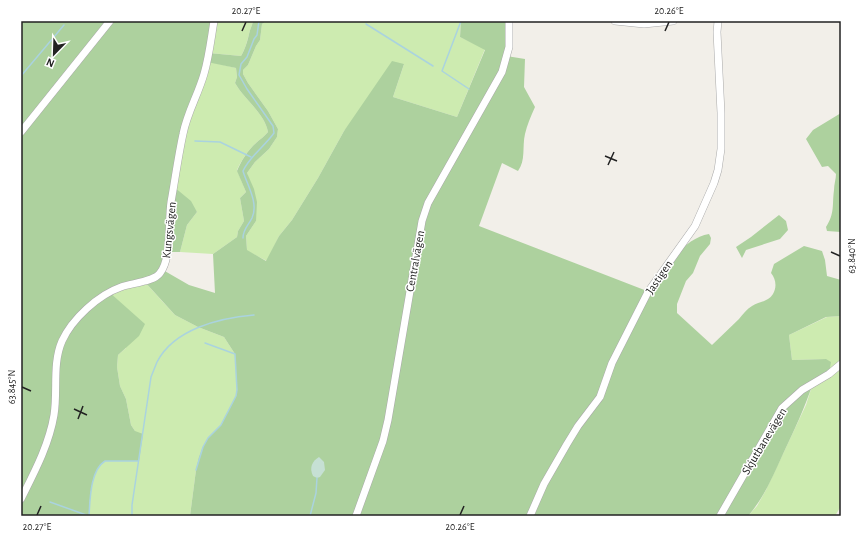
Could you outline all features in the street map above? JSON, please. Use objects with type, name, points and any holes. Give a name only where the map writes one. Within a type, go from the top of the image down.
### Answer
[{"type":"street","points":[[21,132],[110,21]]},
{"type":"street","name":"Kungsvägen","points":[[21,499],[39,463],[50,430],[54,414],[57,361],[62,341],[67,331],[74,322],[100,298],[120,287],[150,280],[159,275],[165,265],[170,205],[183,134],[189,113],[204,76],[214,21]]},
{"type":"street","name":"Centralvägen","points":[[356,516],[388,420],[422,221],[428,203],[502,72],[509,47],[509,21]]},
{"type":"street","points":[[615,21],[644,24],[673,21]]},
{"type":"street","name":"Jastigen","points":[[530,516],[544,484],[566,444],[600,397],[612,363],[648,292],[695,226],[714,183],[718,170],[721,134],[717,32],[718,21]]},
{"type":"street","name":"Skjutbanevägen","points":[[720,516],[782,408],[802,390],[829,374],[841,364]]},
{"type":"green space","points":[[21,21],[214,21],[209,53],[241,56],[246,46],[253,21],[266,21],[262,24],[260,40],[248,65],[243,70],[243,74],[268,111],[278,129],[277,137],[269,149],[255,162],[247,173],[254,189],[257,202],[256,221],[246,236],[247,250],[266,261],[279,236],[292,220],[318,178],[344,131],[392,61],[404,64],[393,97],[457,117],[485,50],[460,37],[461,21],[509,21],[506,56],[525,59],[524,87],[535,107],[525,134],[523,158],[520,167],[518,171],[502,163],[479,226],[647,291],[666,266],[682,249],[699,237],[709,234],[711,238],[710,244],[700,256],[693,273],[686,281],[677,304],[677,313],[712,345],[748,309],[771,297],[775,286],[774,278],[771,273],[774,264],[804,246],[822,251],[827,276],[841,280],[841,316],[826,317],[789,335],[792,360],[826,359],[831,362],[829,374],[813,383],[799,419],[772,479],[759,502],[748,516],[190,516],[199,457],[208,438],[221,425],[236,396],[235,354],[224,337],[198,327],[175,315],[144,281],[109,292],[145,324],[139,336],[118,355],[117,367],[120,386],[126,399],[131,425],[135,431],[143,434],[139,461],[105,461],[100,465],[96,471],[92,486],[89,516],[21,516]],"holes":[[[207,62],[236,68],[237,77],[235,83],[259,113],[268,132],[248,152],[237,171],[246,192],[240,198],[244,221],[238,231],[237,237],[213,254],[215,293],[189,285],[163,270],[167,252],[180,252],[187,225],[197,212],[191,201],[174,187],[189,113]]]},
{"type":"green space","points":[[214,21],[253,21],[241,56],[209,53]]},
{"type":"green space","points":[[266,21],[461,21],[460,37],[485,49],[457,117],[393,97],[404,64],[344,131],[318,178],[292,220],[279,236],[267,261],[247,251],[246,236],[256,221],[247,173],[255,162],[269,149],[277,137],[278,129],[268,111],[243,74],[243,70],[248,65],[260,40],[262,24]]},
{"type":"green space","points":[[207,61],[236,68],[237,77],[235,83],[259,113],[268,132],[250,149],[237,170],[246,192],[240,198],[244,221],[238,231],[237,237],[213,254],[180,252],[187,225],[197,212],[174,187],[183,134]]},
{"type":"green space","points":[[841,113],[841,232],[827,231],[826,227],[833,209],[836,174],[828,166],[822,167],[806,139],[813,130]]},
{"type":"green space","points":[[779,215],[786,221],[788,230],[780,239],[746,250],[742,258],[736,247]]},
{"type":"green space","points":[[144,281],[175,315],[198,327],[224,337],[235,354],[236,396],[221,425],[208,438],[203,447],[196,470],[190,516],[89,516],[92,486],[96,471],[100,465],[105,461],[139,461],[135,431],[131,425],[126,399],[120,386],[117,367],[118,355],[126,348],[109,292]]},
{"type":"green space","points":[[841,316],[841,506],[835,516],[748,516],[757,506],[766,490],[806,405],[813,383],[826,359],[792,360],[789,335],[827,317]]},
{"type":"green space","points":[[319,457],[324,462],[325,470],[320,477],[317,478],[313,476],[311,468],[313,463]]},
{"type":"waterway","points":[[243,238],[245,230],[254,212],[252,194],[243,171],[249,161],[274,133],[273,126],[239,75],[241,64],[247,57],[257,35],[259,21]]},
{"type":"waterway","points":[[461,21],[442,71],[469,89]]},
{"type":"waterway","points":[[366,24],[433,66]]},
{"type":"waterway","points":[[21,76],[64,25]]},
{"type":"waterway","points":[[195,141],[220,142],[251,157]]},
{"type":"waterway","points":[[132,516],[132,505],[151,377],[157,362],[174,341],[186,333],[212,322],[254,315]]},
{"type":"waterway","points":[[196,470],[203,447],[208,438],[221,425],[236,396],[237,390],[235,354],[205,343]]},
{"type":"waterway","points":[[89,516],[92,486],[96,471],[100,465],[105,461],[138,461]]},
{"type":"waterway","points":[[310,516],[316,493],[317,478]]},
{"type":"waterway","points":[[50,502],[89,516]]}]
